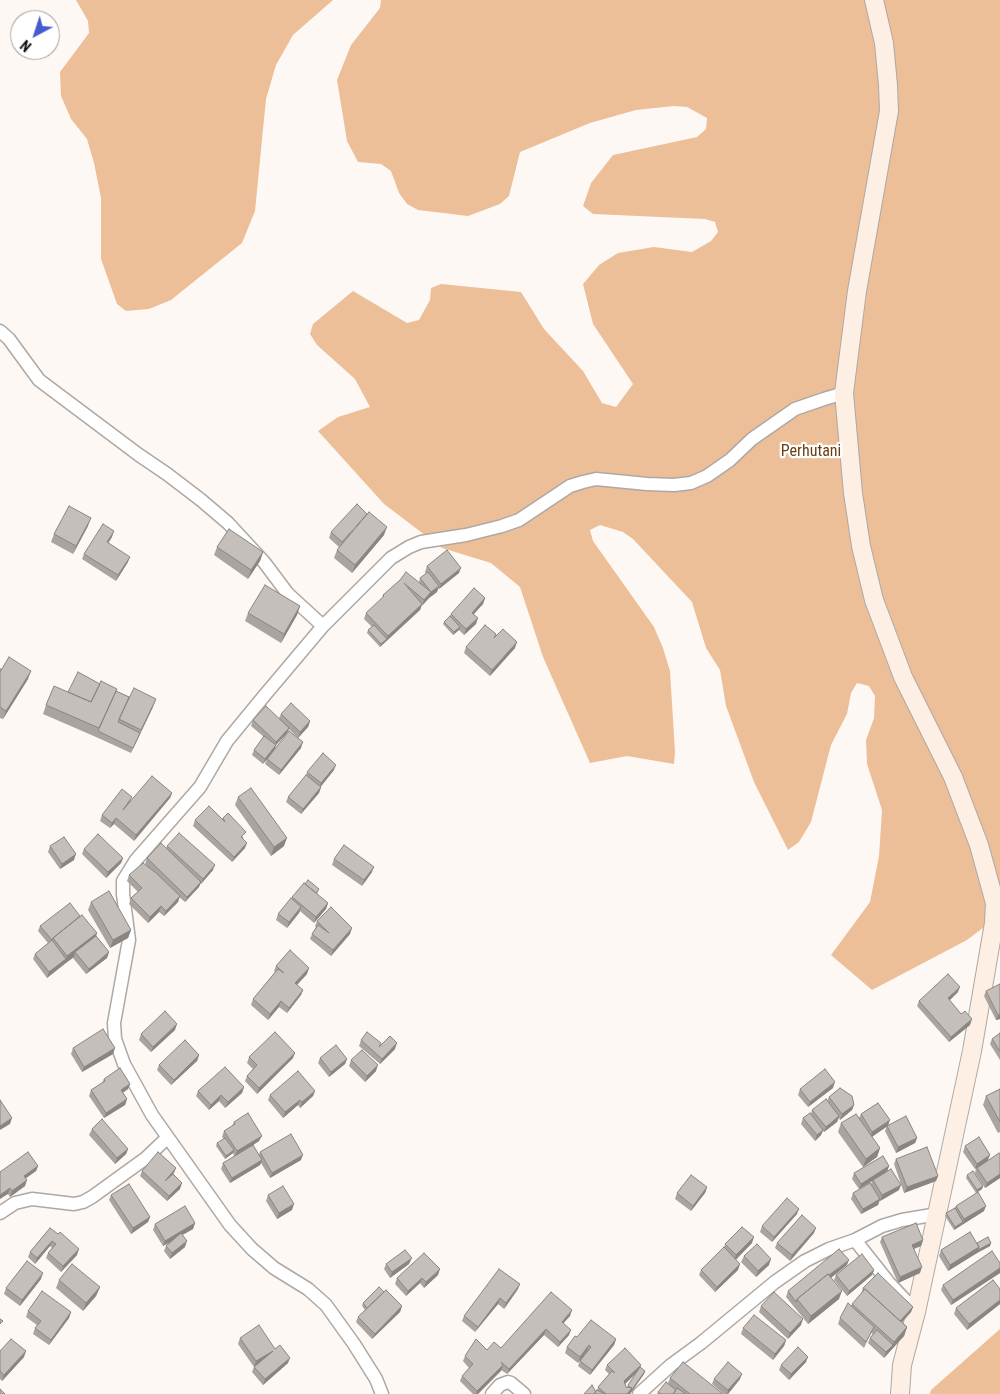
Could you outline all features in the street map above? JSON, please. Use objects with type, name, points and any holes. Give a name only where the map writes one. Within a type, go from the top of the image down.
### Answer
[{"type":"street","points":[[874,0],[884,44],[889,111],[857,291],[844,393],[852,484],[861,546],[874,600],[903,677],[953,777],[979,845],[995,903],[994,923],[972,1051],[938,1214],[902,1365],[899,1386],[900,1394]]},
{"type":"street","points":[[0,331],[9,339],[39,380],[58,396],[167,474],[228,523],[264,562],[288,594],[323,626]]},
{"type":"street","points":[[382,1394],[376,1379],[354,1344],[326,1305],[308,1289],[274,1268],[252,1249],[230,1225],[167,1138],[124,1064],[115,1040],[114,1023],[129,940],[123,881],[136,860],[200,787],[227,741],[323,626],[391,558],[421,542],[466,535],[519,520],[570,486],[583,482],[596,479],[647,484],[674,485],[691,483],[707,476],[730,460],[752,439],[795,409],[844,393]]},
{"type":"street","points":[[0,1212],[15,1203],[32,1199],[74,1204],[83,1202],[146,1158],[167,1138]]},
{"type":"street","points":[[638,1394],[671,1365],[701,1343],[775,1282],[805,1261],[829,1249],[855,1240],[882,1226],[902,1220],[938,1214]]},
{"type":"street","points":[[855,1240],[889,1283],[916,1312]]},
{"type":"street","points":[[492,1394],[500,1384],[508,1382],[524,1394]]},
{"type":"green space","points":[[76,0],[333,0],[293,35],[276,65],[266,99],[255,211],[242,243],[171,300],[149,309],[126,311],[117,304],[101,259],[101,198],[94,163],[87,139],[71,119],[61,96],[60,72],[89,33],[88,21]]},
{"type":"green space","name":"Perhutani","points":[[381,0],[1000,0],[1000,915],[967,940],[872,990],[831,955],[870,902],[879,856],[882,810],[867,764],[866,740],[874,718],[875,696],[869,686],[857,683],[851,693],[847,714],[831,745],[811,822],[799,842],[788,850],[754,782],[726,706],[720,670],[706,648],[692,602],[633,539],[623,532],[600,525],[590,530],[593,541],[654,627],[663,648],[670,671],[675,752],[674,764],[627,756],[590,763],[543,657],[520,587],[491,563],[442,548],[384,504],[318,431],[338,417],[370,407],[355,379],[317,345],[310,334],[313,324],[353,291],[407,323],[419,320],[430,300],[431,288],[441,284],[521,292],[544,329],[583,371],[602,403],[616,407],[633,384],[593,324],[583,284],[599,265],[618,253],[654,247],[692,252],[711,241],[718,232],[715,222],[705,219],[593,214],[583,206],[591,183],[613,155],[697,137],[706,129],[707,118],[687,107],[674,106],[636,110],[590,123],[520,152],[509,196],[500,204],[468,216],[418,210],[407,204],[399,193],[391,171],[381,164],[358,162],[347,141],[337,80],[351,45],[380,8]]},
{"type":"green space","points":[[1000,1329],[1000,1394],[930,1394],[931,1390]]},
{"type":"building","points":[[357,504],[367,514],[342,542],[331,532]]},
{"type":"building","points":[[69,506],[91,518],[76,546],[54,534]]},
{"type":"building","points":[[369,512],[387,527],[355,565],[337,550]]},
{"type":"building","points":[[103,524],[114,531],[107,542],[130,557],[118,575],[84,554]]},
{"type":"building","points":[[229,529],[263,552],[251,570],[217,547]]},
{"type":"building","points":[[447,550],[461,568],[441,584],[427,566]]},
{"type":"building","points":[[406,572],[431,592],[424,600],[404,583],[422,604],[388,636],[366,613]]},
{"type":"building","points":[[428,572],[439,586],[431,592],[420,578]]},
{"type":"building","points":[[265,585],[300,606],[284,634],[248,613]]},
{"type":"building","points":[[474,588],[485,598],[472,613],[478,618],[466,629],[451,614]]},
{"type":"building","points":[[450,616],[460,627],[454,632],[444,622]]},
{"type":"building","points":[[374,625],[387,639],[381,644],[368,630]]},
{"type":"building","points":[[485,625],[496,634],[494,638],[503,629],[517,642],[492,670],[466,647]]},
{"type":"building","points":[[9,657],[31,671],[6,711],[0,707],[0,672]]},
{"type":"building","points":[[78,672],[100,684],[91,702],[68,692]]},
{"type":"building","points":[[101,681],[117,689],[99,728],[46,705],[54,686],[91,702]]},
{"type":"building","points":[[134,688],[156,699],[141,730],[119,719]]},
{"type":"building","points":[[116,691],[129,697],[118,722],[140,733],[133,748],[98,731]]},
{"type":"building","points":[[291,703],[310,721],[300,732],[281,714]]},
{"type":"building","points":[[266,706],[289,728],[276,742],[253,720]]},
{"type":"building","points":[[289,731],[303,742],[281,770],[267,759]]},
{"type":"building","points":[[264,736],[276,745],[265,759],[254,750]]},
{"type":"building","points":[[323,753],[336,765],[321,783],[307,772]]},
{"type":"building","points":[[306,775],[321,787],[303,809],[288,797]]},
{"type":"building","points":[[152,776],[172,793],[136,835],[116,818],[112,823],[102,815],[122,789],[132,797],[123,810]]},
{"type":"building","points":[[251,788],[287,838],[274,847],[238,797]]},
{"type":"building","points":[[209,806],[225,822],[223,818],[228,813],[246,832],[241,837],[247,843],[234,857],[195,820]]},
{"type":"building","points":[[179,833],[215,865],[203,879],[167,846]]},
{"type":"building","points":[[98,834],[123,858],[108,872],[84,849]]},
{"type":"building","points":[[64,837],[76,854],[62,864],[50,846]]},
{"type":"building","points":[[161,843],[201,882],[187,897],[147,858]]},
{"type":"building","points":[[344,845],[374,867],[364,880],[334,859]]},
{"type":"building","points":[[143,863],[180,896],[166,911],[161,906],[150,917],[131,898],[142,888],[129,875]]},
{"type":"building","points":[[308,880],[319,889],[316,893],[305,884]]},
{"type":"building","points":[[304,883],[328,903],[316,917],[292,897]]},
{"type":"building","points":[[109,891],[131,930],[113,940],[91,902]]},
{"type":"building","points":[[291,898],[301,907],[289,922],[278,914]]},
{"type":"building","points":[[70,903],[80,916],[52,940],[40,926]]},
{"type":"building","points":[[331,907],[352,928],[333,950],[312,934],[318,925],[329,933],[317,921]]},
{"type":"building","points":[[82,915],[97,933],[67,956],[53,938]]},
{"type":"building","points":[[96,936],[109,952],[89,969],[75,952]]},
{"type":"building","points":[[52,940],[66,959],[49,972],[35,954]]},
{"type":"building","points":[[290,950],[309,968],[295,983],[303,990],[289,1008],[281,1001],[270,1014],[253,999],[278,969],[284,973],[276,966]]},
{"type":"building","points":[[948,974],[960,987],[948,998],[961,1014],[965,1011],[972,1019],[951,1037],[919,1001]]},
{"type":"building","points":[[1000,984],[1000,1014],[998,1015],[986,991]]},
{"type":"building","points":[[165,1011],[177,1024],[153,1047],[141,1034]]},
{"type":"building","points":[[103,1029],[115,1048],[84,1067],[73,1048]]},
{"type":"building","points":[[275,1032],[295,1053],[259,1088],[247,1076],[257,1065],[249,1057]]},
{"type":"building","points":[[367,1032],[381,1043],[379,1047],[390,1036],[397,1043],[382,1059],[361,1040]]},
{"type":"building","points":[[1000,1033],[1000,1051],[992,1039]]},
{"type":"building","points":[[185,1040],[199,1055],[174,1080],[159,1065]]},
{"type":"building","points":[[336,1045],[347,1059],[331,1072],[320,1058]]},
{"type":"building","points":[[362,1050],[378,1065],[367,1076],[351,1060]]},
{"type":"building","points":[[225,1067],[244,1087],[228,1102],[221,1095],[211,1105],[198,1091]]},
{"type":"building","points":[[120,1068],[130,1084],[121,1090],[127,1099],[106,1113],[91,1090]]},
{"type":"building","points":[[825,1069],[835,1082],[810,1102],[800,1089]]},
{"type":"building","points":[[298,1071],[315,1091],[302,1102],[300,1100],[285,1112],[270,1095]]},
{"type":"building","points":[[840,1088],[852,1096],[854,1105],[842,1114],[829,1097]]},
{"type":"building","points":[[1000,1089],[1000,1122],[986,1096]]},
{"type":"building","points":[[826,1099],[839,1116],[826,1127],[812,1110]]},
{"type":"building","points":[[0,1100],[12,1118],[0,1126]]},
{"type":"building","points":[[878,1103],[890,1120],[872,1132],[861,1114]]},
{"type":"building","points":[[248,1113],[262,1136],[237,1151],[224,1131]]},
{"type":"building","points":[[810,1113],[823,1130],[817,1135],[803,1118]]},
{"type":"building","points":[[856,1114],[880,1148],[866,1159],[841,1123]]},
{"type":"building","points":[[906,1116],[917,1138],[898,1147],[887,1126]]},
{"type":"building","points":[[102,1119],[128,1149],[117,1158],[92,1129]]},
{"type":"building","points":[[291,1134],[303,1155],[272,1173],[260,1152]]},
{"type":"building","points":[[979,1137],[990,1155],[977,1164],[965,1146]]},
{"type":"building","points":[[225,1138],[234,1150],[226,1156],[217,1143]]},
{"type":"building","points":[[253,1145],[262,1160],[232,1178],[223,1163]]},
{"type":"building","points":[[927,1147],[938,1176],[907,1187],[896,1159]]},
{"type":"building","points":[[28,1152],[38,1166],[24,1176],[27,1180],[12,1191],[10,1188],[0,1195],[0,1172]]},
{"type":"building","points":[[158,1152],[176,1168],[165,1181],[173,1174],[182,1183],[169,1196],[142,1171]]},
{"type":"building","points":[[999,1153],[1000,1174],[987,1183],[977,1168]]},
{"type":"building","points":[[883,1156],[889,1166],[861,1184],[854,1173]]},
{"type":"building","points":[[891,1169],[901,1185],[882,1195],[873,1180]]},
{"type":"building","points":[[973,1171],[983,1186],[977,1190],[967,1175]]},
{"type":"building","points":[[691,1175],[707,1187],[693,1206],[677,1193]]},
{"type":"building","points":[[870,1183],[880,1199],[863,1209],[853,1193]]},
{"type":"building","points":[[129,1184],[150,1217],[133,1228],[111,1195]]},
{"type":"building","points":[[283,1186],[294,1204],[279,1213],[268,1195]]},
{"type":"building","points":[[978,1192],[986,1206],[964,1219],[956,1206]]},
{"type":"building","points":[[787,1198],[799,1209],[774,1237],[762,1226]]},
{"type":"building","points":[[185,1206],[195,1223],[165,1241],[155,1224]]},
{"type":"building","points":[[955,1208],[963,1222],[955,1227],[946,1213]]},
{"type":"building","points":[[802,1215],[816,1228],[792,1255],[777,1243]]},
{"type":"building","points":[[916,1223],[923,1240],[912,1245],[922,1267],[900,1277],[882,1237]]},
{"type":"building","points":[[742,1227],[754,1237],[736,1255],[725,1244]]},
{"type":"building","points":[[50,1228],[58,1234],[60,1232],[79,1249],[63,1266],[48,1253],[56,1244],[52,1241],[37,1258],[30,1252]]},
{"type":"building","points":[[970,1232],[979,1247],[950,1265],[941,1250]]},
{"type":"building","points":[[181,1233],[187,1241],[172,1253],[166,1246]]},
{"type":"building","points":[[988,1237],[991,1243],[978,1250],[977,1243]]},
{"type":"building","points":[[757,1244],[771,1259],[758,1271],[744,1256]]},
{"type":"building","points":[[724,1247],[740,1264],[717,1287],[701,1270]]},
{"type":"building","points":[[839,1249],[849,1260],[828,1274],[797,1299],[796,1302],[788,1291]]},
{"type":"building","points":[[405,1250],[412,1258],[392,1272],[386,1264]]},
{"type":"building","points":[[992,1251],[1000,1263],[1000,1268],[953,1300],[943,1285]]},
{"type":"building","points":[[424,1253],[440,1269],[426,1282],[422,1278],[408,1291],[397,1278]]},
{"type":"building","points":[[862,1254],[874,1270],[849,1291],[836,1275]]},
{"type":"building","points":[[27,1261],[43,1273],[22,1300],[6,1288]]},
{"type":"building","points":[[72,1264],[100,1287],[86,1303],[59,1280]]},
{"type":"building","points":[[499,1269],[520,1284],[506,1303],[500,1298],[478,1327],[464,1316]]},
{"type":"building","points":[[878,1273],[913,1307],[900,1321],[863,1288]]},
{"type":"building","points":[[828,1274],[842,1291],[811,1316],[797,1299]]},
{"type":"building","points":[[993,1280],[1000,1289],[1000,1300],[969,1324],[956,1308]]},
{"type":"building","points":[[379,1287],[384,1292],[367,1308],[363,1303]]},
{"type":"building","points":[[865,1289],[907,1327],[894,1342],[852,1304]]},
{"type":"building","points":[[386,1290],[402,1306],[375,1334],[358,1317]]},
{"type":"building","points":[[42,1291],[71,1312],[51,1340],[35,1328],[41,1321],[28,1311]]},
{"type":"building","points":[[551,1292],[572,1310],[562,1322],[571,1330],[560,1342],[546,1329],[509,1369],[501,1362],[503,1365],[477,1391],[462,1376],[473,1364],[465,1356],[476,1339],[487,1350],[494,1342],[501,1348]]},
{"type":"building","points":[[774,1292],[803,1319],[790,1333],[761,1306]]},
{"type":"building","points":[[848,1303],[874,1327],[866,1342],[840,1318]]},
{"type":"building","points":[[754,1315],[786,1340],[775,1354],[743,1328]]},
{"type":"building","points":[[591,1320],[616,1339],[592,1370],[580,1361],[591,1347],[589,1345],[580,1357],[567,1347]]},
{"type":"building","points":[[259,1325],[275,1349],[280,1345],[290,1358],[265,1379],[254,1367],[273,1351],[256,1361],[240,1338]]},
{"type":"building","points":[[877,1330],[893,1345],[886,1352],[870,1338]]},
{"type":"building","points":[[11,1339],[26,1351],[4,1375],[0,1371],[0,1351]]},
{"type":"building","points":[[798,1347],[808,1357],[791,1374],[781,1365]]},
{"type":"building","points":[[625,1348],[641,1365],[624,1381],[626,1387],[632,1388],[627,1394],[606,1394],[598,1387],[612,1371],[615,1373],[607,1365]]},
{"type":"building","points":[[683,1362],[723,1394],[690,1394],[670,1378]]},
{"type":"building","points":[[728,1362],[742,1374],[728,1390],[714,1379]]},
{"type":"building","points":[[640,1367],[645,1371],[631,1391],[632,1388],[628,1385]]},
{"type":"building","points":[[666,1382],[676,1390],[673,1394],[661,1394],[658,1392]]},
{"type":"building","points":[[592,1385],[596,1392],[594,1394],[584,1394]]},
{"type":"building","points":[[677,1388],[686,1394],[673,1394]]},
{"type":"building","points":[[597,1390],[605,1394],[594,1394]]}]
